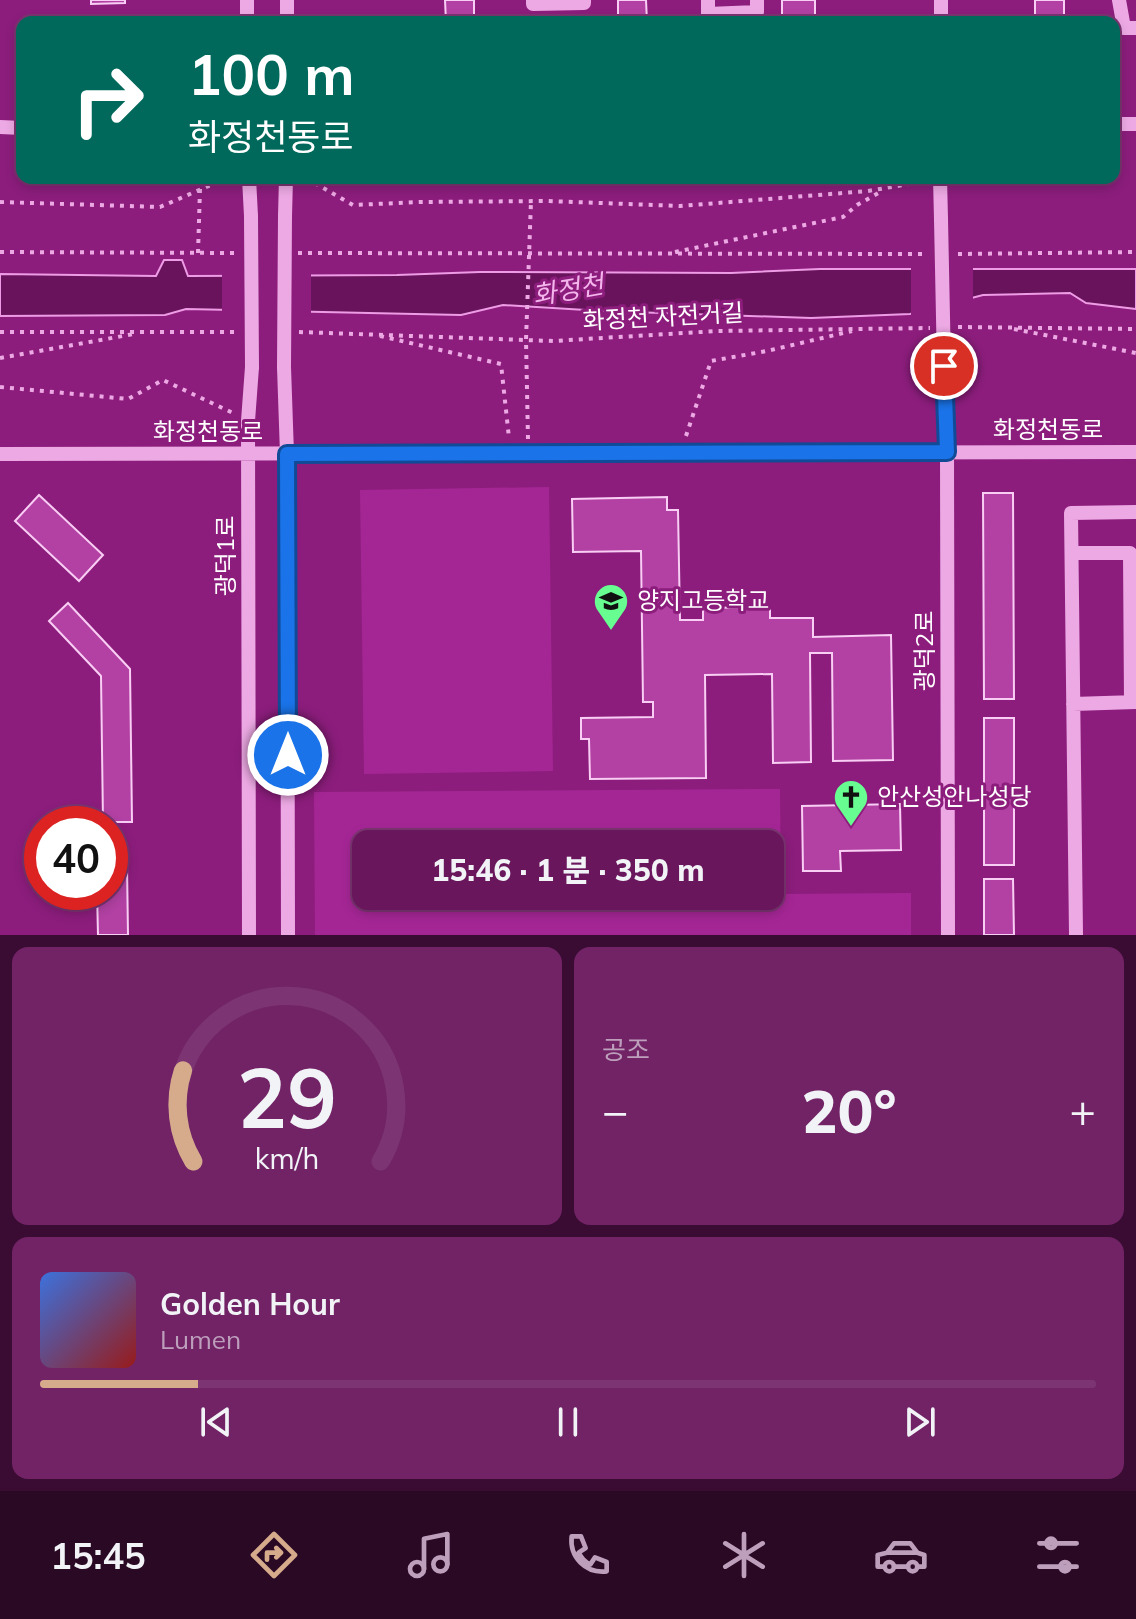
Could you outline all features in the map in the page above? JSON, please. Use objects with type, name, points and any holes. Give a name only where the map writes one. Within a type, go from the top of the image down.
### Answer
[{"type":"street","points":[[533,0],[533,4],[584,3],[584,0]]},
{"type":"street","points":[[708,0],[708,14],[757,12],[757,0]]},
{"type":"street","points":[[1119,0],[1124,28],[1136,28]]},
{"type":"street","name":"광덕1로","points":[[249,184],[252,367],[248,421],[249,935]]},
{"type":"street","points":[[286,184],[288,935]]},
{"type":"street","name":"광덕2로","points":[[940,184],[947,452],[948,935]]},
{"type":"street","name":"화정천동로","points":[[0,454],[1136,452]]},
{"type":"street","points":[[1076,935],[1071,513],[1136,512]]},
{"type":"street","points":[[1072,553],[1130,553],[1134,702],[1073,704]]},
{"type":"path","points":[[0,202],[160,207],[212,184]]},
{"type":"path","points":[[316,184],[353,205],[531,201],[680,206],[868,191],[909,184]]},
{"type":"path","points":[[663,255],[843,217],[857,205],[888,188]]},
{"type":"path","points":[[198,253],[200,189]]},
{"type":"path","points":[[528,453],[526,340],[531,201]]},
{"type":"path","points":[[0,252],[246,253]]},
{"type":"path","points":[[952,254],[1136,252]]},
{"type":"path","points":[[294,253],[937,254]]},
{"type":"path","name":"화정천 자전거길","points":[[286,332],[553,341],[717,331],[939,327]]},
{"type":"path","points":[[955,327],[1136,329]]},
{"type":"path","points":[[1004,327],[1136,353]]},
{"type":"path","points":[[681,453],[711,361],[862,328]]},
{"type":"path","points":[[0,332],[239,332]]},
{"type":"path","points":[[0,358],[144,332]]},
{"type":"path","points":[[370,333],[501,364],[511,453]]},
{"type":"path","points":[[0,387],[128,399],[163,380],[248,421]]},
{"type":"shaded area","points":[[549,487],[553,771],[364,774],[360,490]]},
{"type":"shaded area","points":[[780,789],[780,830],[352,830],[352,910],[784,910],[784,894],[911,893],[911,935],[315,935],[314,792]]},
{"type":"water","name":"화정천","points":[[164,260],[182,260],[188,276],[1136,269],[1136,309],[1086,303],[1070,293],[983,295],[910,314],[811,318],[503,305],[461,315],[186,309],[165,315],[0,316],[0,274],[156,276]]},
{"type":"pier","points":[[911,265],[973,265],[973,301],[911,318]]},
{"type":"pier","points":[[222,272],[311,272],[311,316],[222,313]]},
{"type":"building","points":[[91,0],[125,0],[125,3],[91,4]]},
{"type":"building","points":[[445,0],[474,0],[474,16],[446,16]]},
{"type":"building","points":[[618,0],[646,0],[647,16],[618,16]]},
{"type":"building","points":[[782,0],[815,0],[815,16],[782,16]]},
{"type":"building","points":[[1035,0],[1064,0],[1064,16],[1035,16]]},
{"type":"building","points":[[983,493],[1013,493],[1014,699],[984,699]]},
{"type":"building","points":[[39,495],[103,555],[79,581],[15,521]]},
{"type":"building","name":"양지고등학교","points":[[667,497],[667,510],[678,510],[680,620],[703,620],[703,608],[770,607],[770,618],[813,618],[813,637],[891,635],[893,760],[833,761],[832,653],[810,653],[811,762],[773,763],[772,674],[705,675],[706,778],[590,779],[589,739],[581,739],[581,718],[653,717],[653,702],[643,702],[641,551],[573,552],[572,499]]},
{"type":"building","points":[[68,603],[130,669],[132,822],[128,822],[128,806],[103,806],[101,676],[49,621]]},
{"type":"building","points":[[984,718],[1014,718],[1014,865],[984,865]]},
{"type":"building","name":"안산성안나성당","points":[[900,804],[901,850],[840,851],[841,871],[803,871],[802,806]]},
{"type":"building","points":[[984,879],[1013,879],[1014,935],[984,935]]},
{"type":"building","points":[[97,910],[128,910],[128,935],[98,935]]},
{"type":"place","name":"양지고등학교","points":[[611,632]]},
{"type":"place","name":"안산성안나성당","points":[[851,828]]},
{"type":"route","points":[[288,755],[287,454],[947,452],[944,366]]}]
